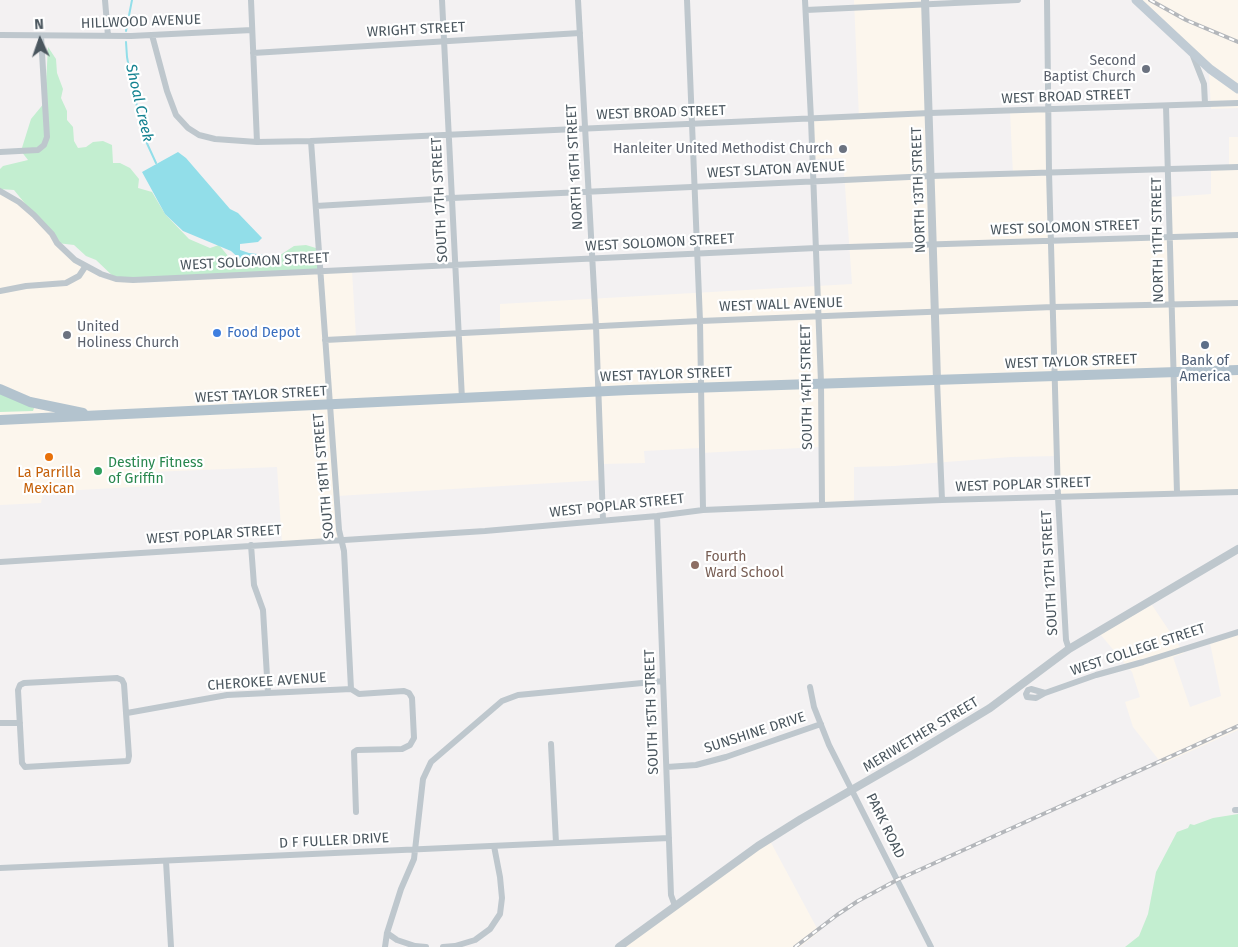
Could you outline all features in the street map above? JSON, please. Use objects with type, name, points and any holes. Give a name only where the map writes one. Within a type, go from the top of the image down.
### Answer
[{"type":"main road","points":[[1136,0],[1210,69],[1238,89]]},
{"type":"main road","name":"WEST TAYLOR STREET","points":[[96,416],[821,383],[1238,370]]},
{"type":"main road","points":[[0,389],[30,402],[96,416]]},
{"type":"main road","points":[[0,420],[96,416]]},
{"type":"street","points":[[105,0],[108,36]]},
{"type":"street","points":[[251,0],[257,142]]},
{"type":"street","name":"SOUTH 17TH STREET","points":[[442,0],[462,398]]},
{"type":"street","name":"NORTH 16TH STREET","points":[[578,0],[593,259],[603,520]]},
{"type":"street","points":[[687,0],[700,321],[703,510]]},
{"type":"street","name":"SOUTH 14TH STREET","points":[[805,0],[821,383],[822,505]]},
{"type":"street","points":[[806,10],[925,2],[1018,0]]},
{"type":"street","name":"SOUTH 12TH STREET","points":[[1048,0],[1049,172],[1058,497],[1066,640],[1069,648]]},
{"type":"street","name":"NORTH 13TH STREET","points":[[925,2],[937,380]]},
{"type":"street","name":"HILLWOOD AVENUE","points":[[0,35],[152,36],[252,30]]},
{"type":"street","name":"WRIGHT STREET","points":[[253,53],[580,33]]},
{"type":"street","points":[[0,152],[38,150],[44,145],[47,137],[41,36]]},
{"type":"street","name":"WEST BROAD STREET","points":[[152,36],[166,91],[176,115],[188,128],[215,140],[257,142],[311,141],[585,128],[1238,103]]},
{"type":"street","points":[[1191,50],[1204,84],[1205,104]]},
{"type":"street","points":[[1204,84],[1210,69]]},
{"type":"street","name":"NORTH 11TH STREET","points":[[1166,106],[1177,493]]},
{"type":"street","name":"SOUTH 18TH STREET","points":[[311,141],[331,405],[338,530],[344,551],[351,689]]},
{"type":"street","name":"WEST SLATON AVENUE","points":[[316,206],[694,186],[931,176],[1238,167]]},
{"type":"street","name":"WEST SOLOMON STREET","points":[[0,191],[19,202],[34,215],[68,254],[85,267],[116,279],[133,280],[816,248],[1238,234]]},
{"type":"street","points":[[0,291],[26,286],[66,283],[79,276],[85,267]]},
{"type":"street","name":"WEST WALL AVENUE","points":[[325,340],[818,316],[1053,307],[1238,303]]},
{"type":"street","points":[[937,380],[942,500]]},
{"type":"street","name":"WEST POPLAR STREET","points":[[0,562],[485,531],[657,516],[703,510],[942,500],[1238,492]]},
{"type":"street","name":"SOUTH 15TH STREET","points":[[657,516],[671,895],[675,906]]},
{"type":"street","points":[[251,545],[254,585],[263,610],[268,693]]},
{"type":"street","name":"MERIWETHER STREET","points":[[619,947],[758,846],[909,758],[990,708],[1069,648],[1238,549]]},
{"type":"street","name":"WEST COLLEGE STREET","points":[[1044,693],[1238,632]]},
{"type":"street","points":[[117,678],[122,680],[124,684],[128,761],[25,767],[22,763],[20,722],[18,690],[20,685],[24,683],[117,678]]},
{"type":"street","points":[[385,947],[387,933],[401,889],[414,859],[423,778],[431,762],[502,701],[518,695],[663,681]]},
{"type":"street","name":"PARK ROAD","points":[[810,687],[814,707],[835,757],[931,947]]},
{"type":"street","name":"CHEROKEE AVENUE","points":[[127,713],[227,695],[351,689],[359,694],[404,691],[409,693],[412,698],[414,738],[410,745],[402,749],[357,750],[354,752],[356,812]]},
{"type":"street","points":[[0,723],[20,722]]},
{"type":"street","name":"SUNSHINE DRIVE","points":[[667,767],[696,765],[821,724]]},
{"type":"street","points":[[551,744],[556,843]]},
{"type":"street","name":"D F FULLER DRIVE","points":[[0,868],[669,838]]},
{"type":"street","points":[[443,947],[475,940],[490,929],[500,914],[502,898],[494,846]]},
{"type":"street","points":[[166,861],[171,947]]},
{"type":"street","points":[[387,933],[397,940],[415,946],[426,947]]},
{"type":"shaded area","points":[[854,0],[924,0],[930,177],[1013,175],[1010,112],[1048,111],[1053,244],[1171,238],[1169,197],[1211,194],[1211,170],[1229,169],[1229,137],[1238,137],[1238,492],[1060,495],[1057,456],[1011,457],[894,466],[854,467],[854,502],[822,503],[820,447],[700,453],[700,448],[644,451],[645,463],[602,464],[602,480],[337,496],[339,540],[282,543],[277,467],[151,472],[152,486],[43,492],[41,503],[0,505],[0,193],[22,199],[76,264],[104,279],[144,283],[321,271],[352,271],[356,337],[500,330],[500,304],[852,284],[843,158],[812,159],[810,120],[859,118]]},
{"type":"shaded area","points":[[1135,0],[1238,0],[1238,108],[1211,109],[1209,72]]},
{"type":"shaded area","points":[[1152,605],[1184,653],[1173,657],[1190,707],[1221,696],[1210,643],[1238,635],[1238,730],[1162,764],[1133,727],[1125,702],[1140,697],[1132,672],[1100,634]]},
{"type":"shaded area","points":[[769,839],[819,932],[800,947],[623,947]]},
{"type":"green space","points":[[48,47],[56,59],[57,73],[63,89],[61,98],[67,111],[67,120],[73,127],[74,141],[78,148],[86,147],[93,142],[103,141],[112,145],[113,163],[120,163],[130,168],[139,179],[138,188],[152,192],[165,214],[189,239],[210,248],[219,245],[228,256],[242,261],[274,259],[294,246],[306,245],[319,249],[320,272],[116,279],[96,260],[86,256],[74,245],[57,243],[14,190],[0,189],[0,169],[3,166],[28,160],[21,151],[31,119],[45,102]]},
{"type":"green space","points":[[0,392],[34,408],[33,411],[0,412]]},
{"type":"green space","points":[[1238,814],[1238,947],[1125,947],[1139,936],[1148,914],[1156,872],[1177,832],[1188,828],[1190,824],[1194,825],[1213,818]]},
{"type":"water","points":[[178,152],[186,158],[230,209],[238,213],[262,238],[258,242],[240,244],[240,250],[265,255],[260,259],[242,261],[231,251],[183,231],[165,214],[142,172]]},
{"type":"waterway","name":"Shoal Creek","points":[[126,31],[132,0]]},
{"type":"waterway","name":"Shoal Creek","points":[[126,42],[133,90],[145,139],[156,163]]},
{"type":"railway","points":[[1150,0],[1186,20],[1238,42]]},
{"type":"railway","points":[[795,947],[858,901],[897,880],[1238,726]]},
{"type":"place","name":"Second Baptist Church","points":[[1146,69]]},
{"type":"place","name":"Hanleiter United Methodist Church","points":[[843,149]]},
{"type":"place","name":"Food Depot","points":[[217,333]]},
{"type":"place","name":"United Holiness Church","points":[[67,335]]},
{"type":"place","name":"Bank of America","points":[[1205,345]]},
{"type":"place","name":"La Parrilla Mexican","points":[[49,457]]},
{"type":"place","name":"Destiny Fitness of Griffin","points":[[98,471]]},
{"type":"place","name":"Fourth Ward School","points":[[695,565]]}]
